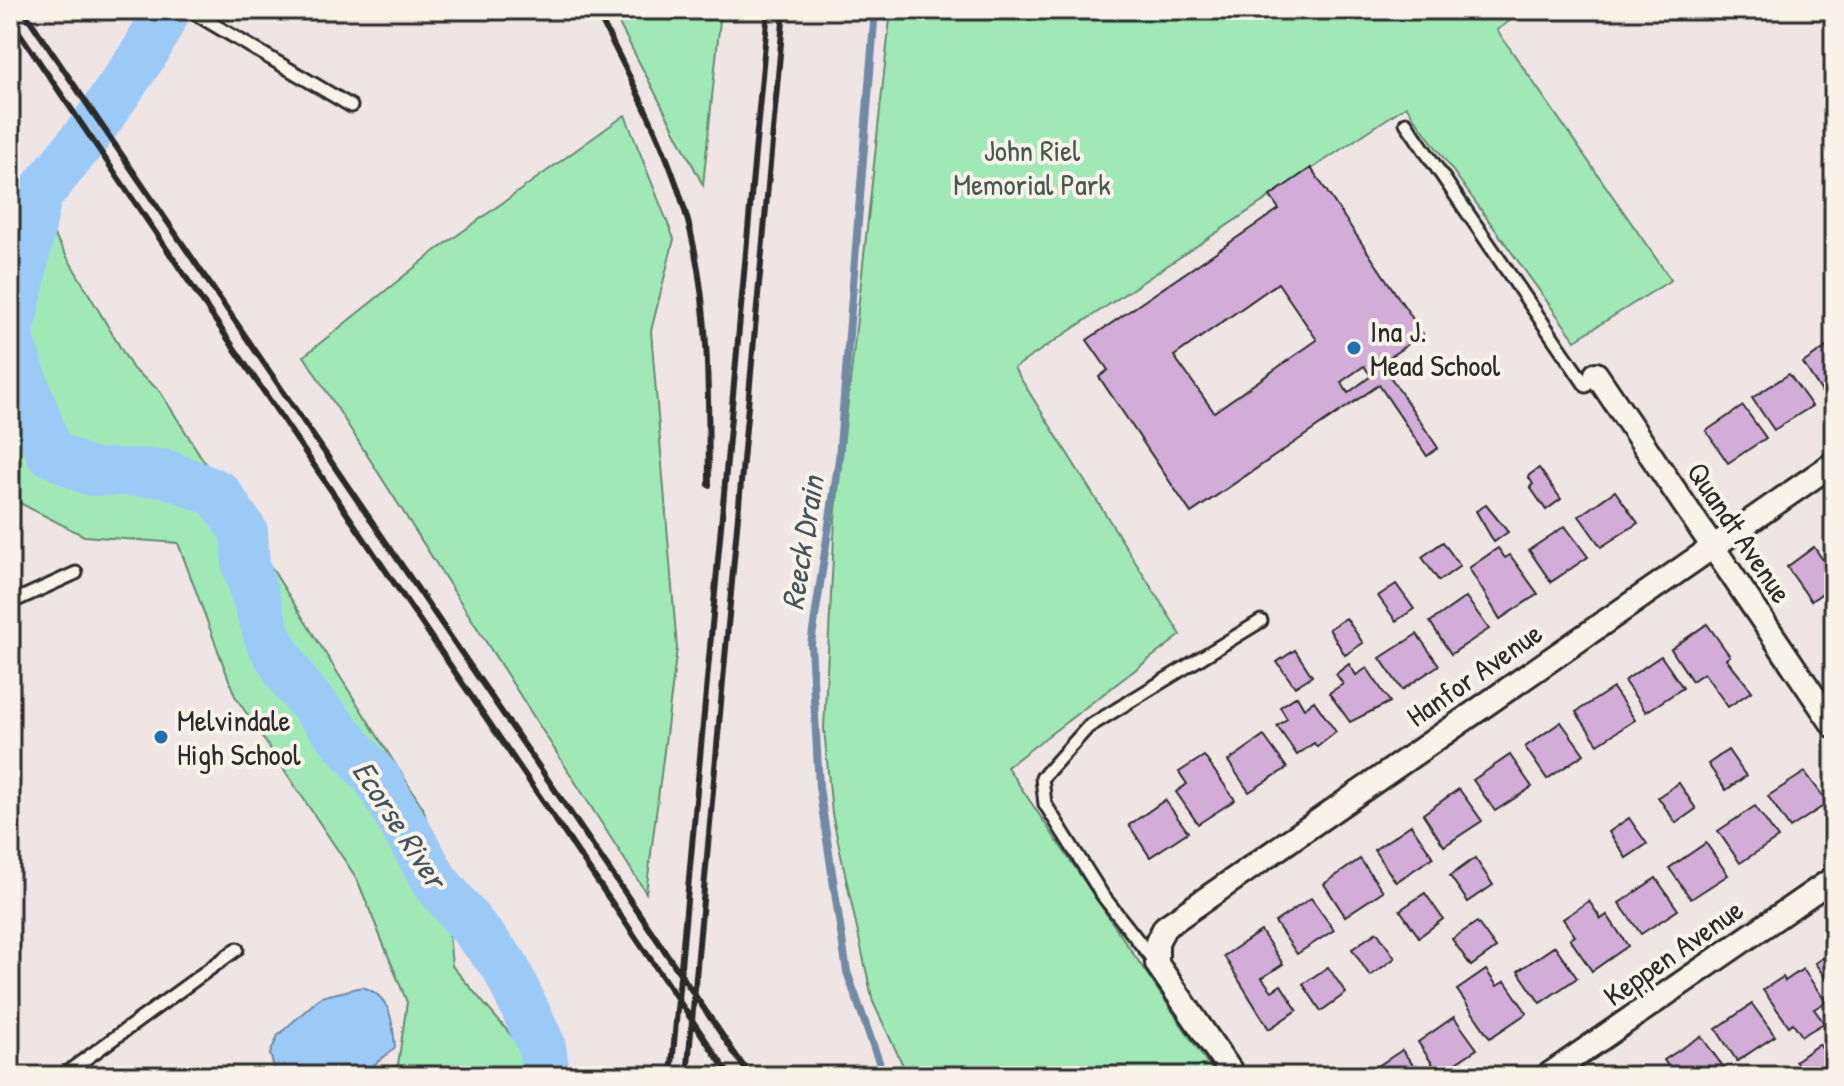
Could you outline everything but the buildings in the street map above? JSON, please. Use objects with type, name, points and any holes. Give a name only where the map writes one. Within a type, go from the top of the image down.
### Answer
[{"type":"street","name":"Quandt Avenue","points":[[1591,380],[1712,544],[1834,726]]},
{"type":"street","name":"Hanfor Avenue","points":[[1157,953],[1165,927],[1712,544],[1834,463]]},
{"type":"street","name":"Keppen Avenue","points":[[1547,1076],[1834,878]]},
{"type":"street","points":[[1157,953],[1234,1076]]},
{"type":"lane","points":[[189,10],[351,106]]},
{"type":"lane","points":[[1406,123],[1591,380]]},
{"type":"lane","points":[[10,603],[76,573]]},
{"type":"lane","points":[[1157,953],[1103,896],[1045,804],[1042,778],[1088,727],[1261,621]]},
{"type":"lane","points":[[62,1076],[237,949]]},
{"type":"green space","points":[[612,10],[721,10],[703,185]]},
{"type":"green space","name":"John Riel Memorial Park","points":[[891,10],[1525,10],[1497,30],[1671,280],[1575,340],[1406,106],[1014,368],[1181,635],[1007,767],[1216,1076],[908,1076],[873,1002],[832,814],[824,728],[835,519]]},
{"type":"green space","points":[[625,115],[674,239],[651,331],[677,648],[646,893],[304,356],[434,252]]},
{"type":"green space","points":[[10,160],[133,369],[159,390],[423,808],[444,880],[452,966],[546,1076],[376,1076],[398,1065],[407,1002],[357,879],[235,696],[178,543],[84,536],[10,498]]},
{"type":"water","points":[[362,987],[372,991],[385,1003],[395,1048],[365,1072],[348,1076],[276,1074],[270,1054],[278,1035],[321,997]]},
{"type":"waterway","name":"Ecorse River","points":[[10,333],[38,196],[92,129],[147,49],[167,10]]},
{"type":"waterway","name":"Reeck Drain","points":[[875,10],[839,459],[811,644],[819,787],[847,972],[884,1076]]},
{"type":"waterway","name":"Ecorse River","points":[[10,341],[49,452],[90,472],[165,473],[218,494],[244,532],[246,566],[269,641],[295,683],[378,780],[435,881],[505,966],[542,1046],[546,1076]]},
{"type":"railway","points":[[23,10],[750,1076]]},
{"type":"railway","points":[[596,10],[666,155],[694,247],[706,336],[709,485]]},
{"type":"railway","points":[[671,1076],[768,10]]},
{"type":"railway","points":[[687,1076],[784,10]]},
{"type":"railway","points":[[10,19],[730,1076]]},
{"type":"place","name":"Ina J. Mead School","points":[[1354,348]]},
{"type":"place","name":"Melvindale High School","points":[[161,737]]}]
